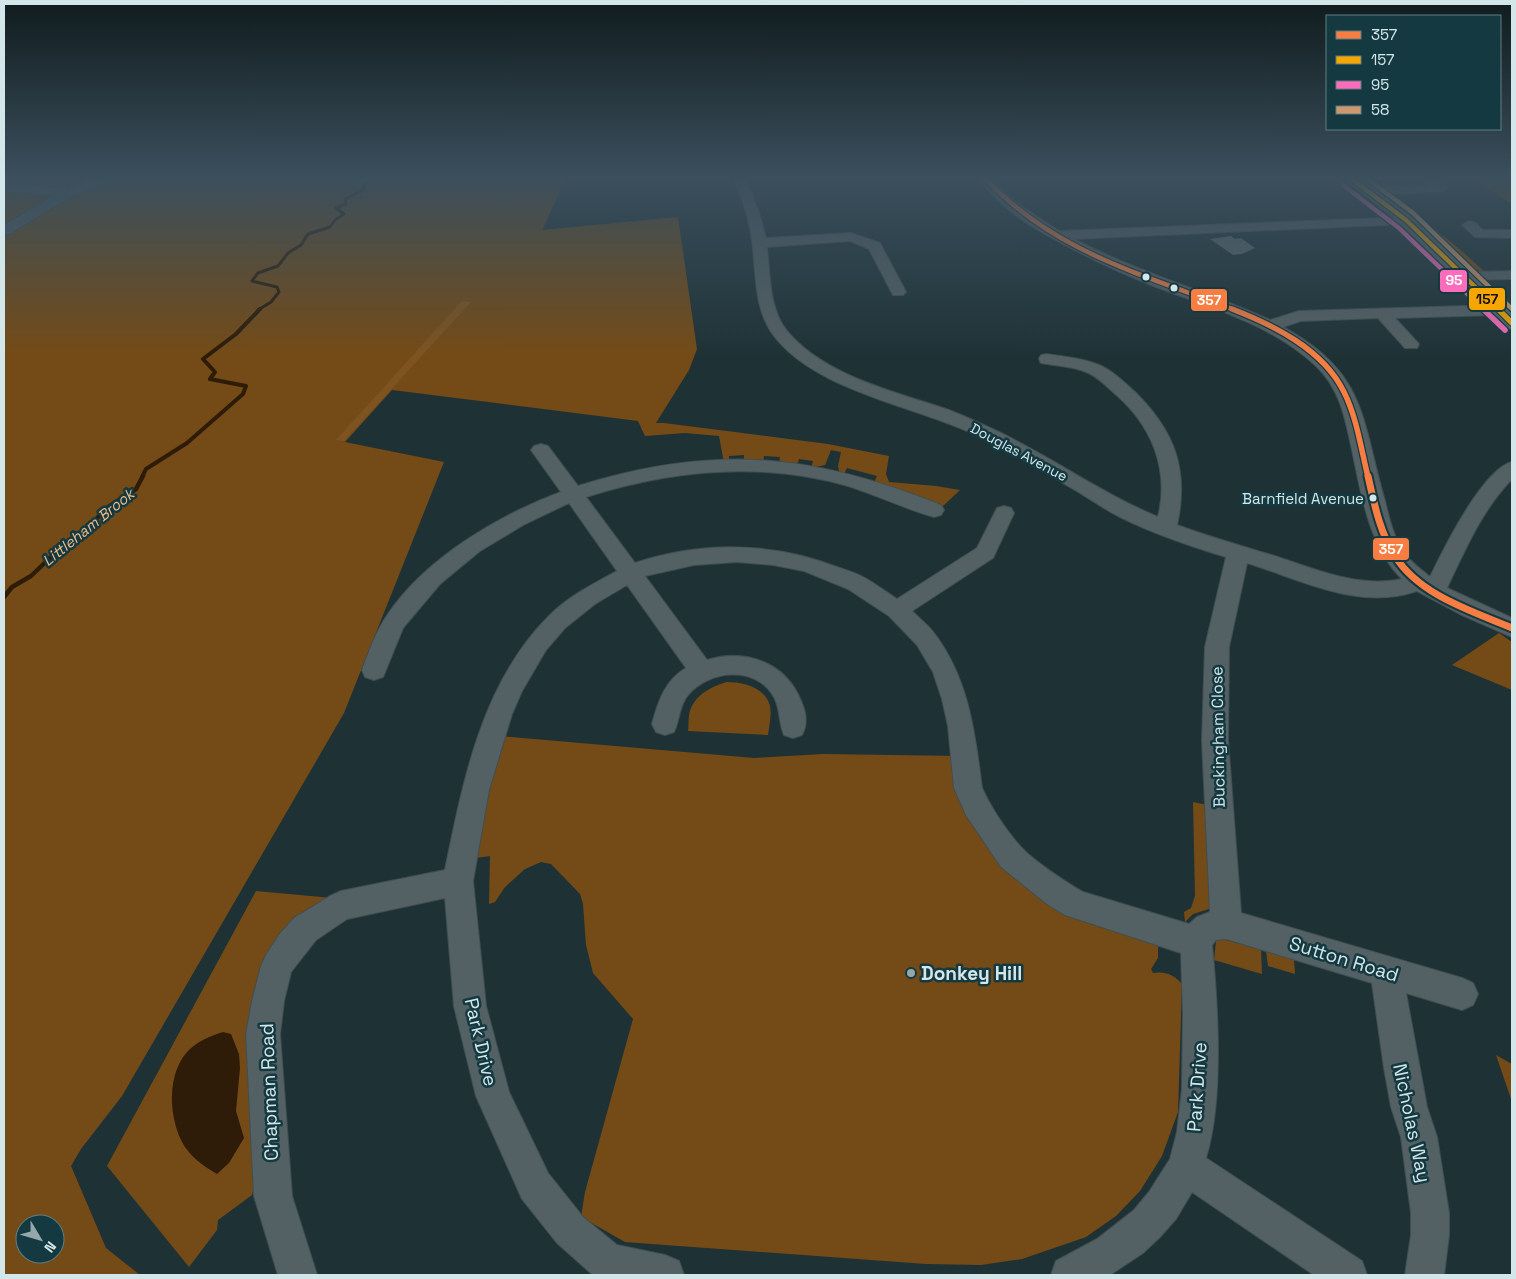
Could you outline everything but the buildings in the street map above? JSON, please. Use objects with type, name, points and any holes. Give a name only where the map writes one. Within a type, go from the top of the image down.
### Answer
[{"type":"main road","points":[[1423,237],[1512,323]]},
{"type":"street","name":"Douglas Avenue","points":[[759,237],[766,292],[774,322],[781,334],[807,357],[833,374],[966,424],[1030,457],[1120,508],[1166,528],[1318,580],[1372,589],[1428,585]]},
{"type":"street","points":[[760,242],[851,237],[875,246],[898,292]]},
{"type":"street","points":[[1060,237],[1143,276],[1234,310],[1270,326],[1315,356],[1336,376],[1347,392],[1357,420],[1362,450],[1388,545],[1395,558],[1405,570],[1448,598],[1512,628]]},
{"type":"street","points":[[1463,276],[1512,275]]},
{"type":"street","points":[[1270,326],[1299,316],[1498,310]]},
{"type":"street","points":[[1383,314],[1411,344]]},
{"type":"street","points":[[1047,359],[1094,369],[1103,374],[1138,404],[1161,435],[1168,450],[1172,468],[1172,497],[1166,528]]},
{"type":"street","points":[[541,450],[701,670]]},
{"type":"street","points":[[374,670],[385,639],[398,616],[422,588],[442,570],[490,536],[521,518],[573,494],[626,478],[672,470],[732,465],[768,466],[829,474],[869,485],[934,510]]},
{"type":"street","points":[[1428,585],[1456,545],[1478,508],[1502,477],[1512,468]]},
{"type":"street","points":[[897,610],[985,553],[1004,513]]},
{"type":"street","name":"Buckingham Close","points":[[1226,924],[1215,740],[1216,667],[1217,647],[1238,553]]},
{"type":"street","name":"Park Drive","points":[[665,1275],[607,1262],[570,1230],[535,1186],[493,1096],[470,1006],[458,881],[474,790],[512,687],[538,644],[557,622],[577,605],[631,573],[694,556],[736,554],[773,557],[808,564],[833,572],[870,592],[897,610],[925,640],[944,670],[955,699],[965,751],[968,788],[976,806],[1011,857],[1042,882],[1076,905],[1196,942],[1200,1032],[1198,1116],[1193,1145],[1186,1166],[1163,1205],[1146,1225],[1121,1246],[1093,1265],[1070,1275]]},
{"type":"street","points":[[665,724],[670,706],[678,689],[701,670],[737,665],[753,669],[778,683],[789,702],[793,727]]},
{"type":"street","name":"Chapman Road","points":[[298,1275],[273,1196],[263,1034],[268,1000],[278,966],[290,946],[305,929],[340,906],[458,881]]},
{"type":"street","points":[[1196,942],[1199,934],[1206,928],[1226,924]]},
{"type":"street","name":"Sutton Road","points":[[1226,924],[1462,994]]},
{"type":"street","name":"Nicholas Way","points":[[1386,971],[1400,1068],[1419,1137],[1430,1214],[1430,1235],[1424,1275]]},
{"type":"street","points":[[1186,1166],[1348,1275]]},
{"type":"shaded area","points":[[4,237],[681,237],[697,349],[689,370],[656,423],[828,444],[889,456],[886,474],[889,482],[960,490],[942,507],[900,489],[898,491],[874,483],[877,476],[847,468],[844,474],[839,471],[838,466],[841,452],[831,450],[825,465],[811,468],[813,461],[799,459],[797,466],[779,464],[780,457],[764,456],[763,463],[744,463],[744,455],[729,456],[729,462],[724,463],[719,436],[685,433],[645,436],[638,421],[392,390],[345,442],[444,462],[344,713],[122,1096],[81,1149],[71,1166],[106,1248],[140,1275],[4,1275]]},
{"type":"shaded area","points":[[1432,237],[1444,237],[1485,272],[1462,266],[1450,251],[1446,250]]},
{"type":"shaded area","points":[[462,301],[471,302],[344,441],[336,440]]},
{"type":"shaded area","points":[[1499,633],[1512,642],[1512,690],[1452,665]]},
{"type":"shaded area","points":[[727,682],[753,687],[763,694],[771,709],[768,735],[688,731],[689,713],[692,705],[710,689]]},
{"type":"shaded area","points":[[499,736],[754,758],[823,754],[960,756],[970,821],[980,837],[997,857],[1158,942],[1158,958],[1151,969],[1153,973],[1169,974],[1182,984],[1178,1112],[1162,1156],[1140,1191],[1116,1216],[1086,1237],[1022,1259],[981,1265],[926,1264],[625,1242],[581,1217],[585,1192],[633,1019],[593,973],[586,945],[583,904],[580,894],[551,864],[541,862],[525,869],[505,887],[495,902],[489,904],[490,856],[469,859],[443,875],[457,811],[477,738]]},
{"type":"shaded area","points":[[1193,802],[1212,806],[1210,900],[1209,909],[1193,914],[1185,922],[1184,912],[1191,908],[1195,896]]},
{"type":"shaded area","points":[[256,891],[343,899],[280,946],[262,1163],[252,1195],[218,1220],[217,1230],[189,1267],[107,1166]]},
{"type":"shaded area","points":[[1222,939],[1261,949],[1262,974],[1214,960],[1216,941]]},
{"type":"shaded area","points":[[1266,951],[1294,959],[1295,974],[1268,966]]},
{"type":"shaded area","points":[[223,1032],[231,1034],[239,1054],[240,1068],[236,1111],[244,1138],[229,1163],[217,1174],[196,1160],[181,1140],[174,1119],[172,1095],[176,1072],[187,1052],[213,1035]]},
{"type":"shaded area","points":[[1496,1055],[1512,1064],[1512,1103],[1511,1099]]},
{"type":"waterway","name":"Littleham Brook","points":[[258,310],[271,302],[279,292],[277,287],[252,281],[258,273],[278,266],[288,253],[301,245],[306,237]]},
{"type":"waterway","name":"Littleham Brook","points":[[142,477],[146,469],[187,443],[243,394],[246,386],[210,379],[215,372],[203,359],[236,334],[260,309]]},
{"type":"waterway","name":"Littleham Brook","points":[[4,597],[12,587],[31,576],[56,552],[74,542],[107,508],[136,489],[143,476]]},
{"type":"transit line","name":"357","points":[[1057,237],[1128,271],[1255,319],[1290,337],[1306,348],[1321,361],[1338,381],[1349,403],[1378,514],[1388,542],[1399,562],[1415,579],[1427,588],[1469,610],[1512,628]]},
{"type":"transit line","name":"95","points":[[1408,237],[1505,330]]},
{"type":"transit line","name":"157","points":[[1423,237],[1512,323]]},
{"type":"transit line","name":"58","points":[[1437,237],[1512,309]]},
{"type":"place","name":"Barnfield Avenue","points":[[1373,498]]},
{"type":"place","name":"Donkey Hill","points":[[911,973]]}]
